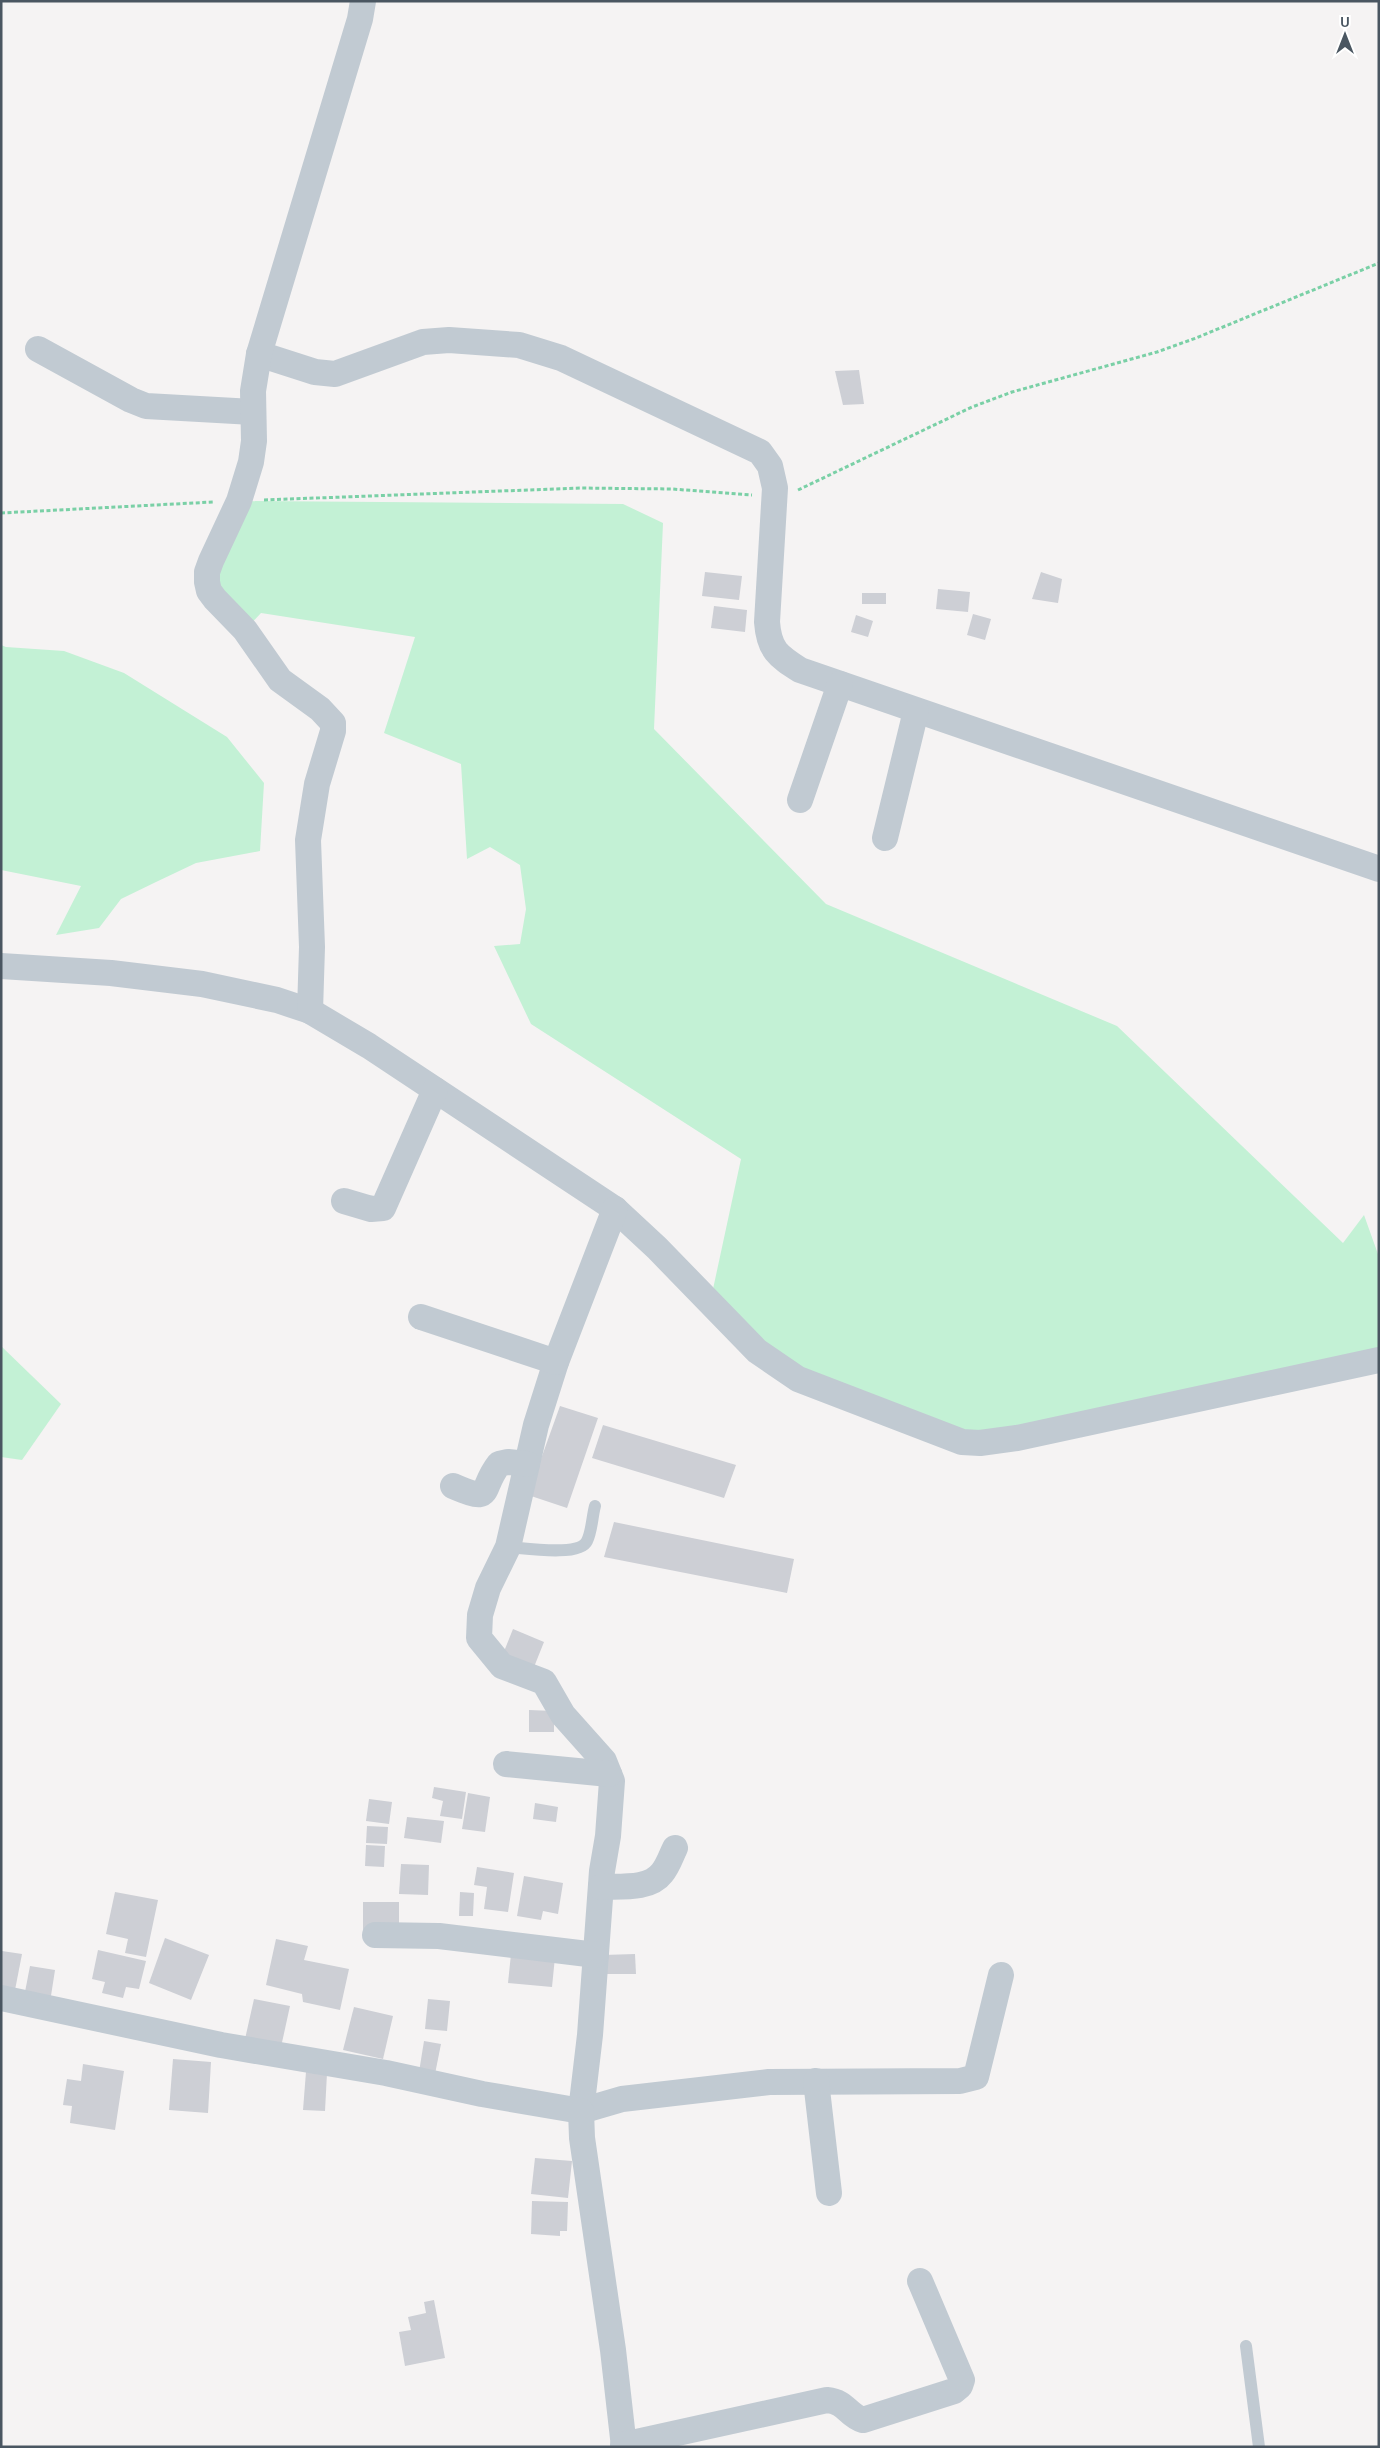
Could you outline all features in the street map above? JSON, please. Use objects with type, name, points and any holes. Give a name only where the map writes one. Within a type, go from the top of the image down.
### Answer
[{"type":"street","points":[[310,1011],[312,946],[308,840],[317,784],[333,731],[333,723],[320,709],[280,680],[245,630],[209,591],[207,572],[245,484],[254,441],[253,391],[259,354],[360,19],[363,1]]},
{"type":"street","points":[[259,354],[315,372],[330,374],[345,371],[423,342],[449,340],[519,345],[561,358],[760,452],[772,476],[768,639],[775,652],[800,670],[1379,869]]},
{"type":"street","points":[[38,349],[131,400],[146,406],[253,412]]},
{"type":"street","points":[[800,800],[840,684]]},
{"type":"street","points":[[885,838],[916,711]]},
{"type":"street","points":[[1,966],[111,973],[202,984],[276,1000],[310,1011],[369,1046],[615,1209],[657,1248],[757,1351],[775,1366],[798,1379],[962,1442],[980,1443],[1017,1438],[1379,1360]]},
{"type":"street","points":[[344,1201],[371,1209],[383,1208],[435,1090]]},
{"type":"street","points":[[615,1209],[556,1362],[527,1464],[508,1547],[488,1588],[480,1615],[479,1638],[502,1666],[544,1682],[563,1715],[604,1761],[612,1781],[581,2111],[582,2138],[613,2350],[623,2446],[827,2400],[838,2401],[844,2404],[855,2416],[864,2420],[954,2391],[960,2386],[962,2380],[920,2280]]},
{"type":"street","points":[[421,1317],[556,1362]]},
{"type":"street","points":[[453,1486],[475,1496],[480,1496],[486,1491],[493,1472],[499,1464],[508,1462],[527,1464]]},
{"type":"street","points":[[506,1764],[609,1774]]},
{"type":"street","points":[[601,1887],[634,1886],[652,1881],[662,1874],[675,1848]]},
{"type":"street","points":[[375,1935],[439,1936],[596,1955]]},
{"type":"street","points":[[1,1998],[221,2045],[386,2073],[482,2094],[581,2111],[622,2099],[769,2082],[960,2081],[976,2077],[1001,1975]]},
{"type":"street","points":[[816,2081],[830,2193]]},
{"type":"lane","points":[[508,1547],[539,1550],[576,1549],[582,1547],[587,1541],[595,1506]]},
{"type":"lane","points":[[1246,2346],[1259,2447]]},
{"type":"green space","points":[[239,501],[623,504],[663,523],[654,729],[826,904],[1117,1026],[1343,1243],[1364,1215],[1379,1257],[1379,1359],[980,1443],[798,1379],[710,1303],[741,1159],[531,1024],[494,946],[520,944],[526,909],[520,865],[490,847],[467,859],[461,764],[384,733],[415,637],[261,613],[245,630],[207,582]]},
{"type":"green space","points":[[1,645],[6,647],[64,651],[124,673],[227,737],[264,783],[260,851],[196,863],[121,899],[99,928],[56,935],[81,886],[1,870]]},
{"type":"green space","points":[[1,1346],[61,1404],[22,1460],[1,1457]]},
{"type":"building","points":[[859,370],[864,404],[843,405],[835,371]]},
{"type":"building","points":[[705,572],[742,576],[739,600],[702,596]]},
{"type":"building","points":[[1041,572],[1062,579],[1058,603],[1032,599]]},
{"type":"building","points":[[938,589],[970,592],[968,612],[936,609]]},
{"type":"building","points":[[862,593],[886,593],[886,604],[862,604]]},
{"type":"building","points":[[714,606],[747,610],[745,632],[711,628]]},
{"type":"building","points":[[973,614],[991,619],[985,640],[967,635]]},
{"type":"building","points":[[856,615],[873,621],[868,637],[851,632]]},
{"type":"building","points":[[560,1406],[598,1418],[567,1508],[528,1495]]},
{"type":"building","points":[[603,1425],[736,1465],[724,1498],[592,1458]]},
{"type":"building","points":[[614,1522],[794,1559],[787,1593],[604,1557]]},
{"type":"building","points":[[513,1629],[544,1642],[532,1672],[503,1654]]},
{"type":"building","points":[[529,1710],[554,1711],[554,1732],[529,1732]]},
{"type":"building","points":[[434,1787],[466,1792],[462,1819],[440,1816],[443,1801],[432,1798]]},
{"type":"building","points":[[468,1793],[490,1797],[485,1832],[462,1829]]},
{"type":"building","points":[[369,1799],[392,1802],[389,1824],[366,1821]]},
{"type":"building","points":[[535,1803],[558,1807],[556,1822],[533,1819]]},
{"type":"building","points":[[407,1817],[444,1821],[441,1843],[404,1838]]},
{"type":"building","points":[[367,1826],[388,1827],[387,1844],[366,1843]]},
{"type":"building","points":[[366,1845],[385,1846],[384,1867],[365,1866]]},
{"type":"building","points":[[401,1864],[429,1865],[428,1895],[399,1894]]},
{"type":"building","points":[[477,1867],[514,1873],[508,1912],[484,1909],[487,1887],[474,1885]]},
{"type":"building","points":[[524,1876],[563,1883],[558,1914],[543,1911],[541,1920],[517,1916]]},
{"type":"building","points":[[115,1892],[158,1900],[146,1957],[125,1953],[128,1939],[106,1934]]},
{"type":"building","points":[[460,1892],[474,1893],[473,1916],[459,1916]]},
{"type":"building","points":[[363,1902],[399,1902],[399,1924],[386,1932],[363,1932]]},
{"type":"building","points":[[165,1938],[209,1955],[191,2000],[149,1983]]},
{"type":"building","points":[[276,1939],[308,1946],[304,1960],[349,1969],[340,2010],[303,2002],[302,1994],[266,1985]]},
{"type":"building","points":[[98,1950],[146,1961],[139,1989],[126,1987],[123,1998],[102,1993],[105,1982],[92,1979]]},
{"type":"building","points":[[2,1951],[22,1954],[15,1990],[1,1988]]},
{"type":"building","points":[[511,1954],[555,1957],[552,1987],[508,1983]]},
{"type":"building","points":[[635,1954],[636,1974],[603,1974],[603,1955]]},
{"type":"building","points":[[30,1966],[55,1970],[50,2002],[25,1992]]},
{"type":"building","points":[[254,1999],[290,2006],[281,2047],[245,2039]]},
{"type":"building","points":[[428,1999],[450,2001],[447,2031],[425,2029]]},
{"type":"building","points":[[354,2007],[393,2016],[383,2059],[343,2050]]},
{"type":"building","points":[[424,2041],[441,2044],[435,2074],[419,2072]]},
{"type":"building","points":[[173,2059],[211,2062],[208,2113],[169,2110]]},
{"type":"building","points":[[83,2064],[124,2071],[115,2130],[70,2123],[72,2106],[63,2105],[67,2079],[81,2081]]},
{"type":"building","points":[[306,2072],[327,2073],[325,2111],[303,2110]]},
{"type":"building","points":[[535,2158],[572,2161],[568,2198],[531,2194]]},
{"type":"building","points":[[532,2201],[568,2202],[567,2231],[560,2231],[560,2236],[531,2234]]},
{"type":"building","points":[[434,2300],[445,2358],[405,2366],[399,2332],[411,2330],[408,2317],[426,2313],[424,2302]]}]
